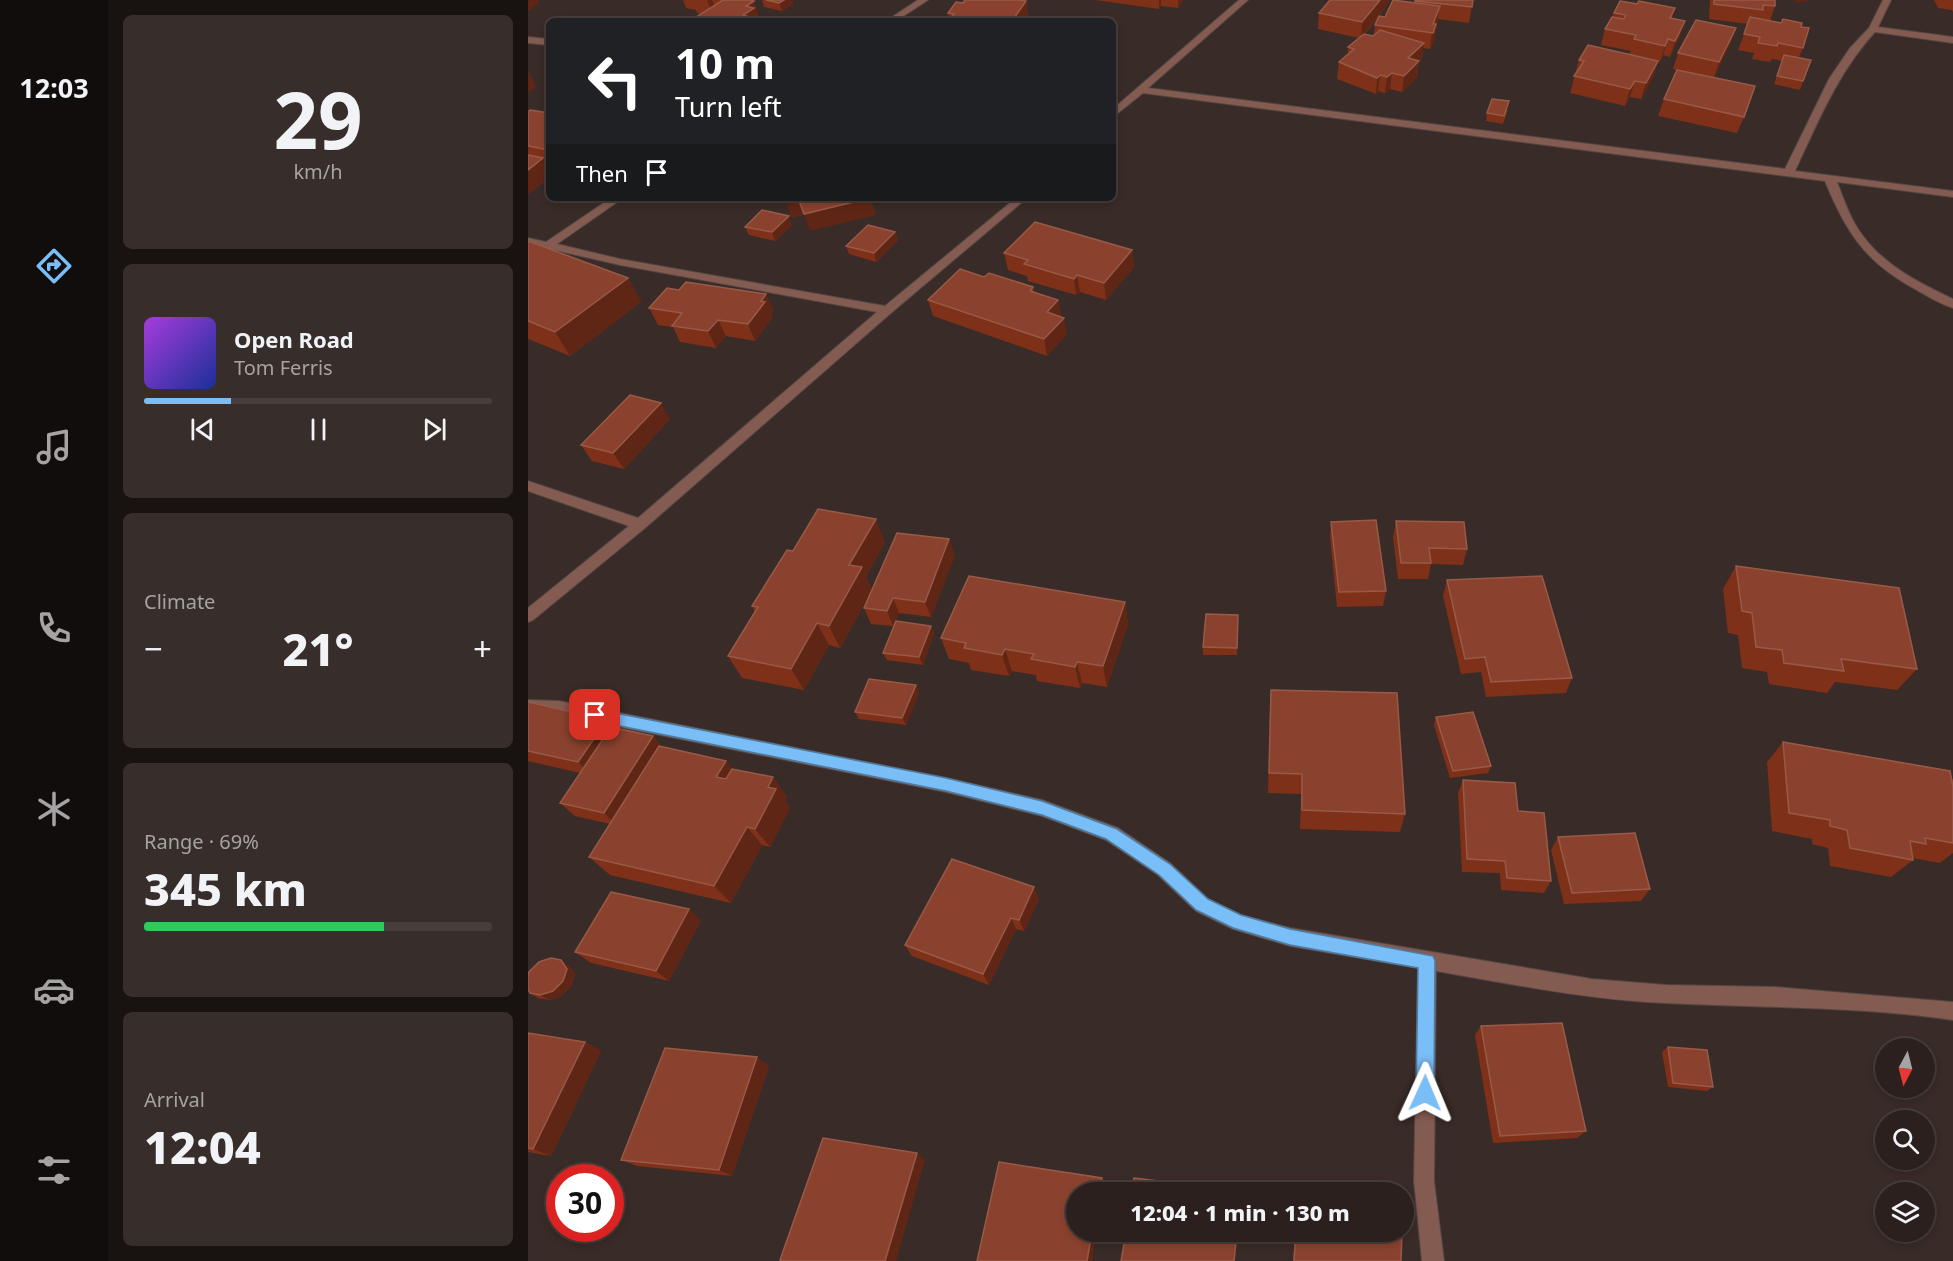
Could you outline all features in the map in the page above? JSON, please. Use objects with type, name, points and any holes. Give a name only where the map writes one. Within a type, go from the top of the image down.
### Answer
[{"type":"street","points":[[895,18],[924,0]]},
{"type":"street","points":[[1116,111],[1244,0]]},
{"type":"street","points":[[1788,174],[1834,79],[1852,50],[1873,29],[1887,0]]},
{"type":"street","points":[[1873,29],[1953,40]]},
{"type":"street","points":[[528,40],[546,42]]},
{"type":"street","points":[[1140,90],[1953,194]]},
{"type":"street","points":[[1830,179],[1844,213],[1859,239],[1896,272],[1953,304]]},
{"type":"street","points":[[547,246],[614,201]]},
{"type":"street","points":[[528,616],[640,524],[887,310],[1018,201]]},
{"type":"street","points":[[528,241],[631,264],[887,310]]},
{"type":"street","points":[[528,486],[640,524]]},
{"type":"street","points":[[528,707],[560,708],[946,784],[1042,808],[1112,834],[1164,869],[1202,905],[1239,922],[1290,937],[1592,988],[1666,994],[1787,996],[1953,1011]]},
{"type":"street","points":[[1427,961],[1424,1181],[1433,1261]]},
{"type":"building","points":[[723,0],[754,1],[746,6],[754,8],[743,15],[749,17],[747,18],[695,18]]},
{"type":"building","points":[[766,0],[784,0],[779,3]]},
{"type":"building","points":[[965,0],[1026,1],[1014,18],[951,18],[954,14],[948,13],[956,2],[963,3]]},
{"type":"building","points":[[1330,0],[1380,0],[1362,22],[1319,13]]},
{"type":"building","points":[[1393,0],[1440,6],[1433,24],[1436,24],[1433,33],[1375,25],[1379,16],[1385,17]]},
{"type":"building","points":[[1415,0],[1473,0],[1472,7]]},
{"type":"building","points":[[1714,0],[1775,0],[1775,6],[1763,5],[1763,10],[1714,4]]},
{"type":"building","points":[[1620,1],[1637,4],[1639,1],[1675,8],[1670,18],[1685,21],[1675,41],[1668,39],[1665,46],[1634,39],[1636,35],[1605,29],[1612,17],[1624,19],[1626,15],[1614,13]]},
{"type":"building","points":[[1750,17],[1781,23],[1783,19],[1802,23],[1801,27],[1809,28],[1803,48],[1778,43],[1777,46],[1758,43],[1760,37],[1744,34]]},
{"type":"building","points":[[1696,20],[1736,28],[1719,62],[1678,53]]},
{"type":"building","points":[[1380,30],[1424,43],[1408,58],[1419,61],[1404,76],[1392,73],[1387,77],[1380,75],[1377,78],[1339,62],[1354,49],[1348,47],[1364,34],[1373,36]]},
{"type":"building","points":[[1588,45],[1658,61],[1646,83],[1635,81],[1630,89],[1574,76],[1584,61],[1579,60]]},
{"type":"building","points":[[1784,55],[1811,60],[1803,81],[1777,76]]},
{"type":"building","points":[[1677,70],[1755,86],[1744,117],[1664,99]]},
{"type":"building","points":[[1492,99],[1509,101],[1504,116],[1487,113]]},
{"type":"building","points":[[530,110],[546,113],[546,149],[528,146],[528,112]]},
{"type":"building","points":[[528,155],[543,158],[528,170]]},
{"type":"building","points":[[799,201],[858,201],[804,214]]},
{"type":"building","points":[[762,210],[789,216],[772,232],[745,227]]},
{"type":"building","points":[[1035,222],[1132,250],[1104,283],[1077,275],[1074,279],[1024,264],[1028,260],[1004,253]]},
{"type":"building","points":[[868,225],[895,232],[874,253],[846,246]]},
{"type":"building","points":[[528,241],[628,278],[555,332],[528,321]]},
{"type":"building","points":[[960,269],[984,277],[989,273],[1033,287],[1030,291],[1058,300],[1047,312],[1064,318],[1044,339],[928,300]]},
{"type":"building","points":[[686,282],[766,294],[761,301],[765,302],[748,324],[718,320],[708,331],[672,326],[682,313],[649,308],[667,288],[679,290]]},
{"type":"building","points":[[630,395],[661,403],[613,453],[581,445]]},
{"type":"building","points":[[818,509],[876,519],[849,565],[862,567],[829,626],[817,623],[791,669],[728,656],[758,607],[752,606],[787,550],[793,551]]},
{"type":"building","points":[[1376,520],[1386,591],[1339,592],[1331,522]]},
{"type":"building","points":[[1396,521],[1464,522],[1467,549],[1429,548],[1431,563],[1401,563]]},
{"type":"building","points":[[897,533],[949,539],[925,602],[893,598],[887,611],[864,608]]},
{"type":"building","points":[[1736,566],[1899,588],[1917,669],[1841,659],[1844,671],[1784,663],[1782,650],[1756,647],[1752,613],[1742,611]]},
{"type":"building","points":[[969,576],[1125,602],[1103,666],[1077,662],[1075,667],[1031,659],[1034,654],[1005,649],[1002,655],[964,648],[966,643],[941,638]]},
{"type":"building","points":[[1542,576],[1572,678],[1491,682],[1485,657],[1465,659],[1447,580]]},
{"type":"building","points":[[1206,614],[1238,615],[1237,648],[1203,647]]},
{"type":"building","points":[[896,621],[931,626],[919,657],[883,653]]},
{"type":"building","points":[[869,679],[916,685],[902,718],[855,712]]},
{"type":"building","points":[[1271,690],[1397,693],[1405,814],[1302,810],[1302,774],[1269,773]]},
{"type":"building","points":[[528,702],[607,720],[578,762],[528,751]]},
{"type":"building","points":[[1473,712],[1491,766],[1453,771],[1436,717]]},
{"type":"building","points":[[611,727],[653,736],[604,813],[560,803]]},
{"type":"building","points":[[1783,742],[1950,771],[1953,787],[1953,843],[1925,838],[1926,844],[1910,841],[1913,860],[1850,848],[1847,830],[1830,826],[1830,820],[1789,813]]},
{"type":"building","points":[[659,746],[726,761],[716,777],[726,779],[732,769],[773,777],[768,787],[776,789],[755,829],[747,827],[714,886],[589,857]]},
{"type":"building","points":[[1463,780],[1515,783],[1518,811],[1544,813],[1551,881],[1507,878],[1505,861],[1467,859]]},
{"type":"building","points":[[1635,833],[1650,889],[1572,893],[1558,837]]},
{"type":"building","points":[[952,859],[1034,887],[1019,920],[1011,918],[983,974],[905,945]]},
{"type":"building","points":[[611,892],[689,909],[656,971],[575,952]]},
{"type":"building","points":[[551,958],[561,960],[567,969],[563,981],[553,991],[540,995],[530,993],[528,989],[529,972],[539,962]]},
{"type":"building","points":[[1562,1023],[1586,1131],[1500,1136],[1481,1026]]},
{"type":"building","points":[[528,1033],[585,1042],[533,1149],[528,1148]]},
{"type":"building","points":[[1668,1047],[1707,1050],[1713,1087],[1673,1083]]},
{"type":"building","points":[[665,1048],[757,1057],[719,1170],[621,1160]]},
{"type":"building","points":[[823,1138],[917,1153],[885,1261],[780,1260]]},
{"type":"building","points":[[999,1162],[1102,1178],[1101,1182],[1066,1182],[1066,1242],[1090,1242],[1087,1261],[977,1261]]},
{"type":"building","points":[[1134,1178],[1167,1182],[1133,1182]]},
{"type":"building","points":[[1124,1242],[1236,1242],[1234,1261],[1121,1261]]},
{"type":"building","points":[[1295,1242],[1402,1242],[1401,1261],[1294,1261]]},
{"type":"route","points":[[595,715],[946,784],[1042,808],[1112,834],[1164,869],[1202,905],[1239,922],[1290,937],[1427,961],[1425,1093]]}]
